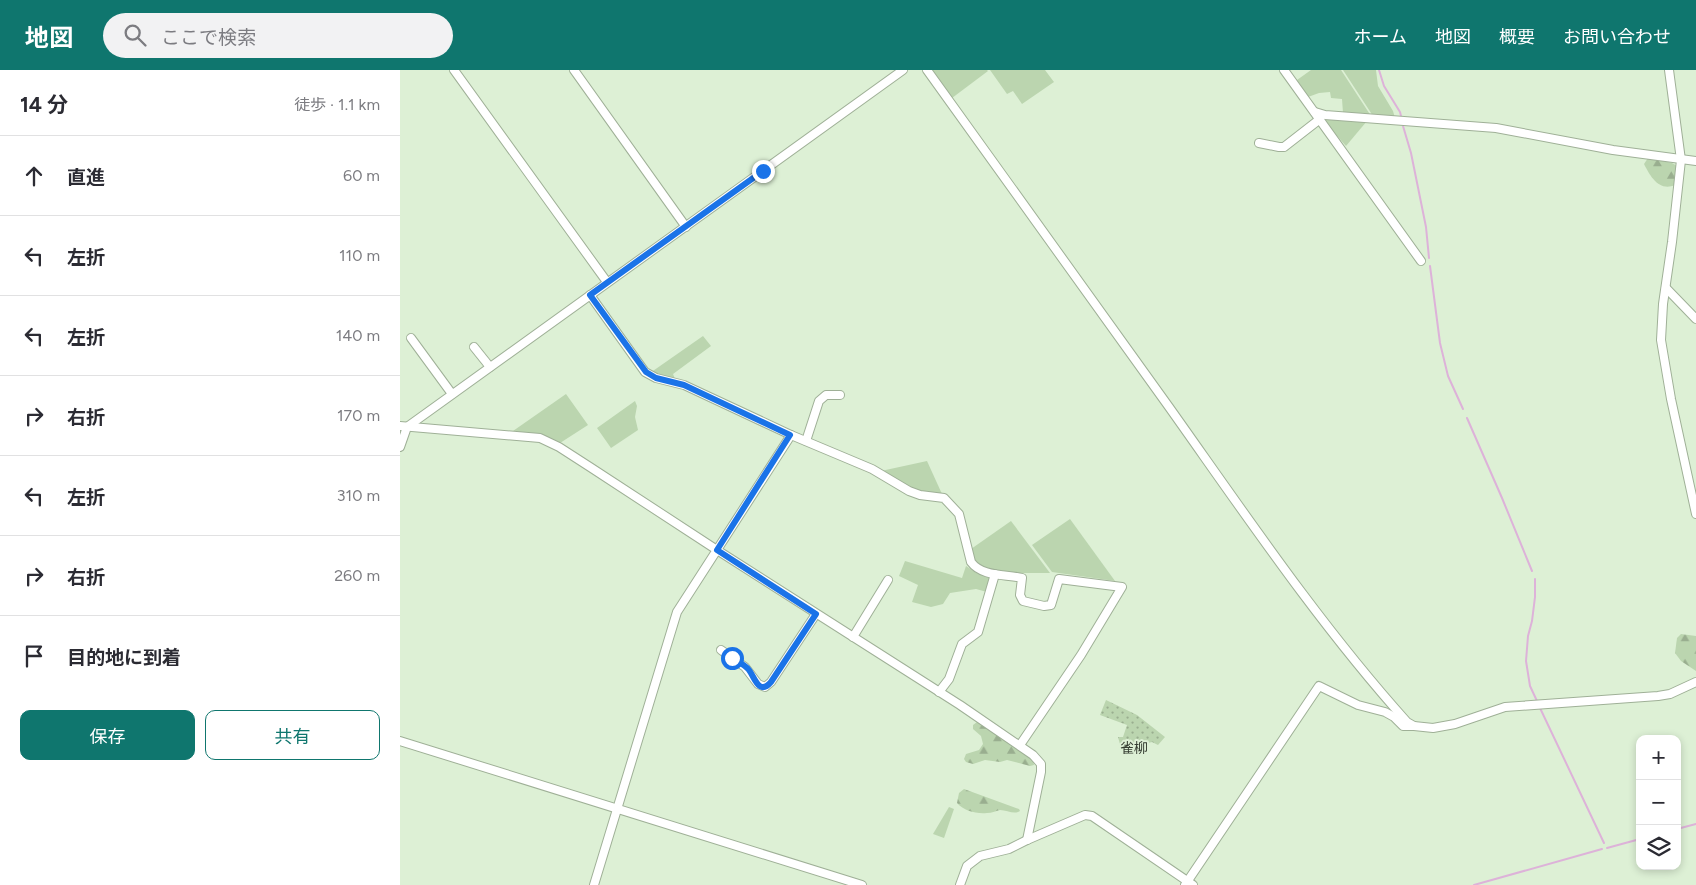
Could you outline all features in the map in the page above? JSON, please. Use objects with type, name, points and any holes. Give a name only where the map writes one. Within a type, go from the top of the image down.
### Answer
[{"type":"street","points":[[454,70],[607,282]]},
{"type":"street","points":[[574,70],[686,226]]},
{"type":"street","points":[[400,447],[404,426],[490,367],[903,70]]},
{"type":"street","points":[[926,70],[1114,329],[1270,549],[1383,695],[1407,722],[1414,726]]},
{"type":"street","points":[[1284,70],[1421,261]]},
{"type":"street","points":[[1669,70],[1681,160],[1661,321],[1661,340],[1671,399],[1696,514]]},
{"type":"street","points":[[1315,112],[1325,115],[1496,128],[1696,162]]},
{"type":"street","points":[[1259,143],[1279,147],[1284,146],[1320,119]]},
{"type":"street","points":[[1666,288],[1696,319]]},
{"type":"street","points":[[590,295],[646,372],[651,376],[684,385],[790,435],[872,469],[909,491],[920,495],[944,498],[959,514],[971,562],[982,571],[1022,578],[1020,598],[1023,601],[1044,606],[1051,605],[1060,579],[1122,587],[1081,655],[1020,745]]},
{"type":"street","points":[[411,338],[452,394]]},
{"type":"street","points":[[474,347],[490,367]]},
{"type":"street","points":[[806,441],[819,400],[826,395],[840,394]]},
{"type":"street","points":[[404,426],[540,438],[590,467],[1020,745],[1038,759],[1041,768],[1027,840]]},
{"type":"street","points":[[594,885],[677,612],[790,435]]},
{"type":"street","points":[[939,692],[949,679],[962,644],[978,632],[995,574]]},
{"type":"street","points":[[853,637],[888,580]]},
{"type":"street","points":[[721,650],[745,667],[758,684],[765,687],[771,682],[816,614]]},
{"type":"street","points":[[960,885],[967,866],[980,856],[1009,849],[1076,818],[1088,815],[1189,884],[1319,686],[1338,697],[1358,705],[1385,712],[1394,717],[1403,726],[1433,728],[1455,724],[1505,707],[1658,696],[1670,694],[1696,682]]},
{"type":"street","points":[[400,741],[862,885]]},
{"type":"green space","points":[[932,70],[987,70],[988,71],[952,98]]},
{"type":"green space","points":[[990,70],[1045,70],[1054,82],[1022,104],[1013,91],[1007,94]]},
{"type":"green space","points":[[1311,70],[1341,70],[1371,116],[1343,113],[1342,99],[1331,98],[1330,92],[1308,97],[1297,80]]},
{"type":"green space","points":[[1343,70],[1376,70],[1378,86],[1393,111],[1395,118],[1373,116]]},
{"type":"green space","points":[[1325,118],[1367,121],[1346,146],[1324,121]]},
{"type":"green space","points":[[1648,158],[1672,163],[1677,166],[1675,185],[1669,187],[1656,182],[1644,164]]},
{"type":"green space","points":[[703,336],[711,346],[673,374],[675,379],[650,373]]},
{"type":"green space","points":[[566,394],[588,425],[560,443],[545,436],[513,431]]},
{"type":"green space","points":[[635,401],[637,406],[635,417],[638,430],[611,448],[597,428]]},
{"type":"green space","points":[[927,461],[942,494],[911,489],[881,471]]},
{"type":"green space","points":[[1070,519],[1115,581],[1052,572],[1032,545]]},
{"type":"green space","points":[[1011,521],[1050,573],[1018,573],[985,568],[974,560],[971,549]]},
{"type":"green space","points":[[905,561],[962,578],[966,566],[978,574],[992,577],[987,592],[976,589],[950,593],[943,604],[931,607],[912,602],[918,585],[899,576]]},
{"type":"green space","points":[[1681,634],[1696,636],[1696,671],[1681,661],[1675,653],[1677,638]]},
{"type":"green space","points":[[1106,700],[1137,715],[1165,737],[1158,745],[1152,742],[1124,750],[1121,748],[1118,737],[1123,737],[1127,725],[1100,715]]},
{"type":"green space","points":[[977,722],[1028,755],[1033,760],[1034,765],[1030,766],[1007,760],[1000,762],[985,760],[973,764],[966,762],[964,759],[966,754],[979,750],[983,744],[981,736],[973,729],[973,725]]},
{"type":"green space","points":[[964,789],[1020,811],[1000,810],[983,813],[967,810],[957,803],[959,793]]},
{"type":"green space","points":[[949,807],[954,809],[944,838],[933,834]]},
{"type":"waterway","points":[[1379,70],[1384,86],[1401,116]]},
{"type":"waterway","points":[[1403,126],[1411,153],[1426,227],[1429,258]]},
{"type":"waterway","points":[[1430,266],[1440,343],[1448,376],[1463,409]]},
{"type":"waterway","points":[[1467,418],[1532,571]]},
{"type":"waterway","points":[[1535,579],[1535,597],[1528,636],[1526,661],[1530,686],[1537,701]]},
{"type":"waterway","points":[[1540,708],[1604,843]]},
{"type":"waterway","points":[[1681,828],[1696,824]]},
{"type":"waterway","points":[[1607,848],[1636,840]]},
{"type":"waterway","points":[[1474,885],[1602,849]]},
{"type":"district","name":"雀柳","points":[[1134,748]]},
{"type":"route","points":[[732,658],[749,670],[758,684],[762,687],[768,686],[816,614],[717,550],[790,435],[684,385],[651,376],[646,372],[590,295],[763,171]]}]
